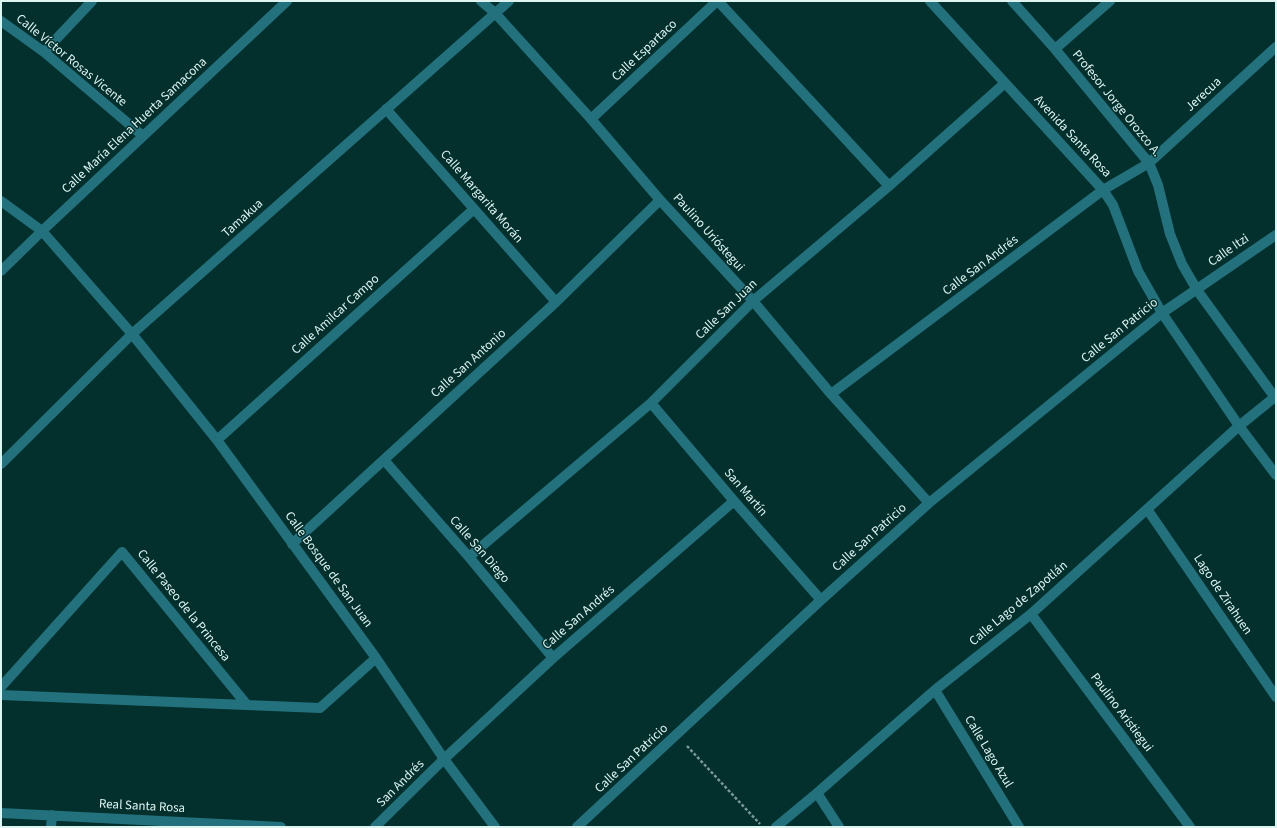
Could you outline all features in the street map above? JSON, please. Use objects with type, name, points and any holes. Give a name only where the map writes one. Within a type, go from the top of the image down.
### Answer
[{"type":"street","points":[[44,52],[92,1]]},
{"type":"street","name":"Calle María Elena Huerta Samacona","points":[[1,271],[287,1]]},
{"type":"street","name":"Paulino Urióstegui","points":[[481,1],[495,13],[591,119],[660,200],[753,301],[831,394],[929,503]]},
{"type":"street","name":"Tamakua","points":[[1,464],[132,334],[508,1]]},
{"type":"street","points":[[718,1],[889,186]]},
{"type":"street","name":"Calle Espartaco","points":[[591,119],[718,1]]},
{"type":"street","name":"Avenida Santa Rosa","points":[[930,1],[1103,190],[1113,205],[1138,271],[1162,313],[1239,426],[1276,475]]},
{"type":"street","name":"Profesor Jorge Orozco A.","points":[[1012,1],[1055,49],[1149,163],[1158,185],[1170,234],[1182,264],[1197,290],[1276,398]]},
{"type":"street","points":[[1055,49],[1110,1]]},
{"type":"street","name":"Calle Víctor Rosas Vicente","points":[[1,21],[44,52],[143,136]]},
{"type":"street","name":"Jerecua","points":[[1149,163],[1276,47]]},
{"type":"street","name":"Calle San Juan","points":[[469,557],[651,403],[753,301],[889,186],[1005,84]]},
{"type":"street","name":"Calle Margarita Morán","points":[[386,109],[556,302]]},
{"type":"street","name":"Calle San Andrés","points":[[831,394],[1103,190],[1149,163]]},
{"type":"street","name":"Calle San Antonio","points":[[292,544],[556,302],[660,200]]},
{"type":"street","name":"Calle Bosque de San Juan","points":[[1,201],[42,231],[132,334],[217,440],[376,658],[444,759],[495,827]]},
{"type":"street","name":"Calle Amilcar Campo","points":[[217,440],[474,209]]},
{"type":"street","name":"Calle Itzi","points":[[1197,290],[1276,235]]},
{"type":"street","name":"Calle San Patricio","points":[[577,827],[821,600],[929,503],[1162,313],[1197,290]]},
{"type":"street","name":"Calle Lago de Zapotlán","points":[[776,827],[936,690],[1031,614],[1239,426],[1276,398]]},
{"type":"street","name":"San Martín","points":[[651,403],[821,600]]},
{"type":"street","name":"Calle San Diego","points":[[384,460],[469,557],[553,658]]},
{"type":"street","name":"Calle San Andrés","points":[[444,759],[553,658],[734,501]]},
{"type":"street","name":"Lago de Zirahuen","points":[[1147,509],[1276,696]]},
{"type":"street","name":"Calle Paseo de la Princesa","points":[[1,687],[122,552],[247,705]]},
{"type":"street","name":"Paulino Aristiegui","points":[[1031,614],[1190,827]]},
{"type":"street","points":[[1,695],[320,708],[376,658]]},
{"type":"street","name":"Calle Lago Azul","points":[[936,690],[1018,827]]},
{"type":"street","name":"San Andrés","points":[[375,827],[444,759]]},
{"type":"street","points":[[816,793],[839,827]]},
{"type":"street","name":"Real Santa Rosa","points":[[1,813],[179,824],[281,827]]},
{"type":"street","points":[[51,827],[52,815]]},
{"type":"path","points":[[677,735],[763,827]]}]
